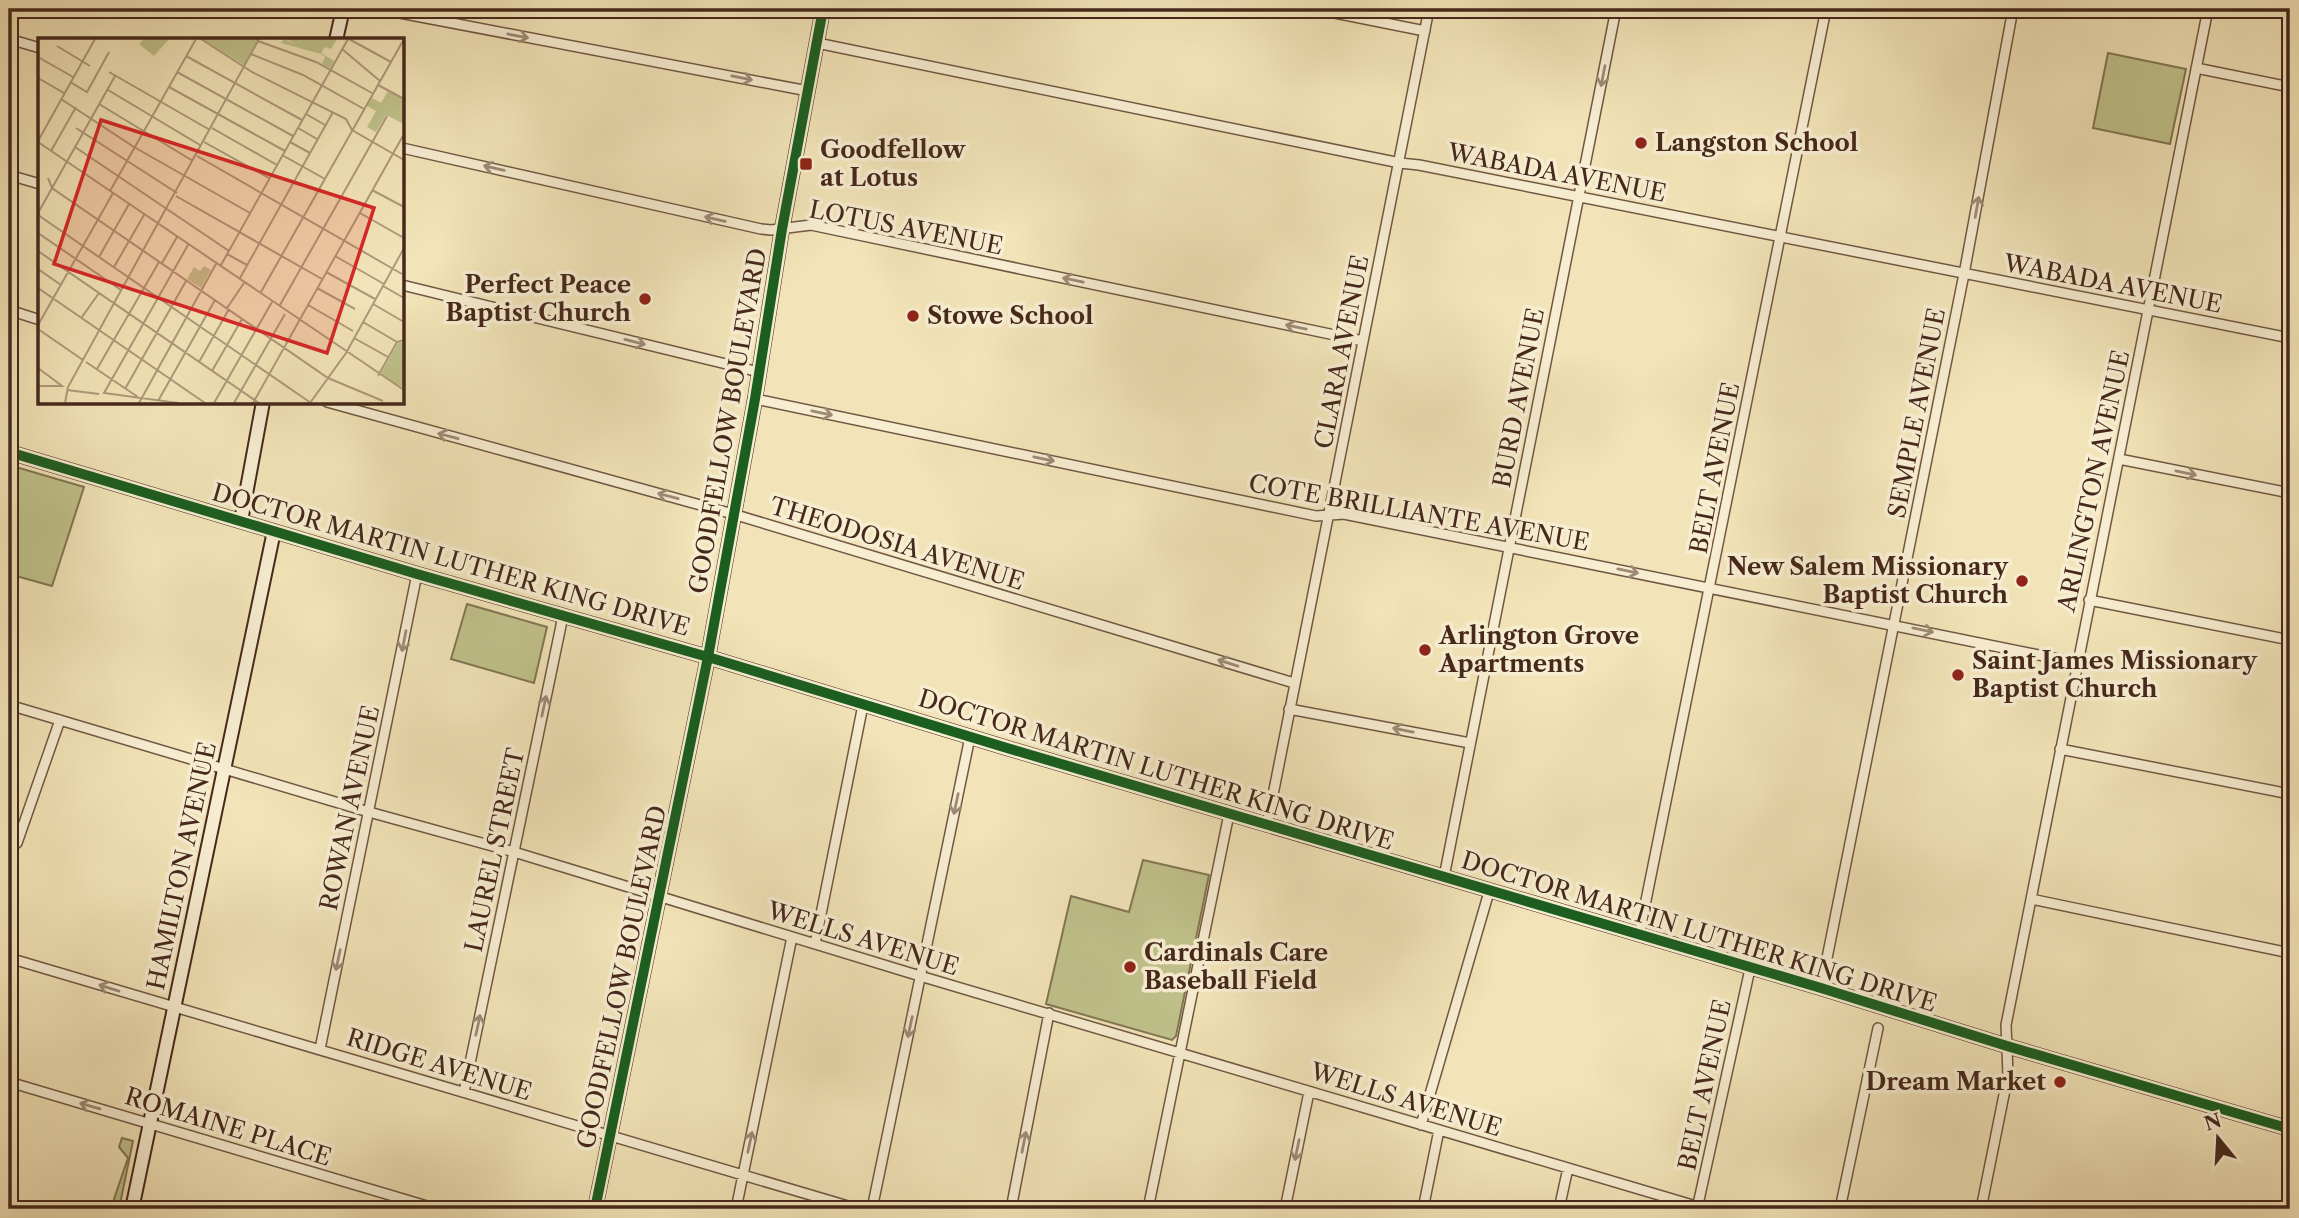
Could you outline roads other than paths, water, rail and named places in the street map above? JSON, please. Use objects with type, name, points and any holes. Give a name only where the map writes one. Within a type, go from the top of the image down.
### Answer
[{"type":"main road","points":[[336,38],[343,9]]},
{"type":"main road","name":"GOODFELLOW BOULEVARD","points":[[595,1209],[708,657],[823,9]]},
{"type":"main road","points":[[241,521],[263,404]]},
{"type":"main road","name":"DOCTOR MARTIN LUTHER KING DRIVE","points":[[9,452],[417,574],[708,657],[2290,1129]]},
{"type":"main road","name":"HAMILTON AVENUE","points":[[132,1209],[274,531]]},
{"type":"street","points":[[379,9],[808,91]]},
{"type":"street","points":[[1315,9],[1425,31]]},
{"type":"street","name":"CLARA AVENUE","points":[[1267,825],[1429,9]]},
{"type":"street","name":"BURD AVENUE","points":[[1444,877],[1616,9]]},
{"type":"street","name":"BELT AVENUE","points":[[1639,935],[1826,9]]},
{"type":"street","name":"SEMPLE AVENUE","points":[[1821,988],[1964,274],[2013,9]]},
{"type":"street","name":"ARLINGTON AVENUE","points":[[1981,1209],[2008,1075],[2006,1025],[2208,9]]},
{"type":"street","points":[[9,39],[38,47]]},
{"type":"street","name":"WABADA AVENUE","points":[[817,43],[1400,163],[2290,338]]},
{"type":"street","points":[[2196,68],[2290,87]]},
{"type":"street","name":"LOTUS AVENUE","points":[[404,148],[761,229],[811,225],[1363,341]]},
{"type":"street","points":[[9,175],[38,183]]},
{"type":"street","points":[[404,285],[759,372]]},
{"type":"street","points":[[9,310],[38,319]]},
{"type":"street","name":"COTE BRILLIANTE AVENUE","points":[[755,399],[1316,516],[1344,514],[2078,663]]},
{"type":"street","name":"THEODOSIA AVENUE","points":[[334,404],[733,514],[1294,683]]},
{"type":"street","points":[[2119,459],[2290,493]]},
{"type":"street","name":"ROWAN AVENUE","points":[[320,1049],[417,574]]},
{"type":"street","points":[[2090,600],[2290,640]]},
{"type":"street","name":"LAUREL STREET","points":[[464,1092],[563,616]]},
{"type":"street","name":"WELLS AVENUE","points":[[9,705],[369,812],[514,852],[920,976],[1701,1208]]},
{"type":"street","points":[[815,944],[863,705]]},
{"type":"street","points":[[1289,709],[1470,743]]},
{"type":"street","points":[[17,843],[60,720]]},
{"type":"street","points":[[872,1209],[970,737]]},
{"type":"street","points":[[2060,749],[2290,794]]},
{"type":"street","points":[[1148,1209],[1228,814]]},
{"type":"street","points":[[1421,1125],[1489,892]]},
{"type":"street","points":[[2031,899],[2290,953]]},
{"type":"street","points":[[736,1209],[792,937]]},
{"type":"street","name":"RIDGE AVENUE","points":[[9,958],[858,1209]]},
{"type":"street","name":"BELT AVENUE","points":[[1701,1208],[1750,969]]},
{"type":"street","points":[[1011,1209],[1049,1013]]},
{"type":"street","points":[[1840,1209],[1878,1028]]},
{"type":"street","name":"ROMAINE PLACE","points":[[9,1082],[437,1209]]},
{"type":"street","points":[[1285,1209],[1310,1092]]},
{"type":"street","points":[[1423,1209],[1439,1130]]},
{"type":"street","points":[[1559,1209],[1568,1168]]},
{"type":"place","name":"Langston School","points":[[1641,143]]},
{"type":"place","name":"Goodfellow at Lotus","points":[[806,164]]},
{"type":"place","name":"Perfect Peace Baptist Church","points":[[645,299]]},
{"type":"place","name":"Stowe School","points":[[913,316]]},
{"type":"place","name":"New Salem Missionary Baptist Church","points":[[2022,581]]},
{"type":"place","name":"Arlington Grove Apartments","points":[[1425,650]]},
{"type":"place","name":"Saint James Missionary Baptist Church","points":[[1958,675]]},
{"type":"place","name":"Cardinals Care Baseball Field","points":[[1130,967]]},
{"type":"place","name":"Dream Market","points":[[2060,1082]]}]
